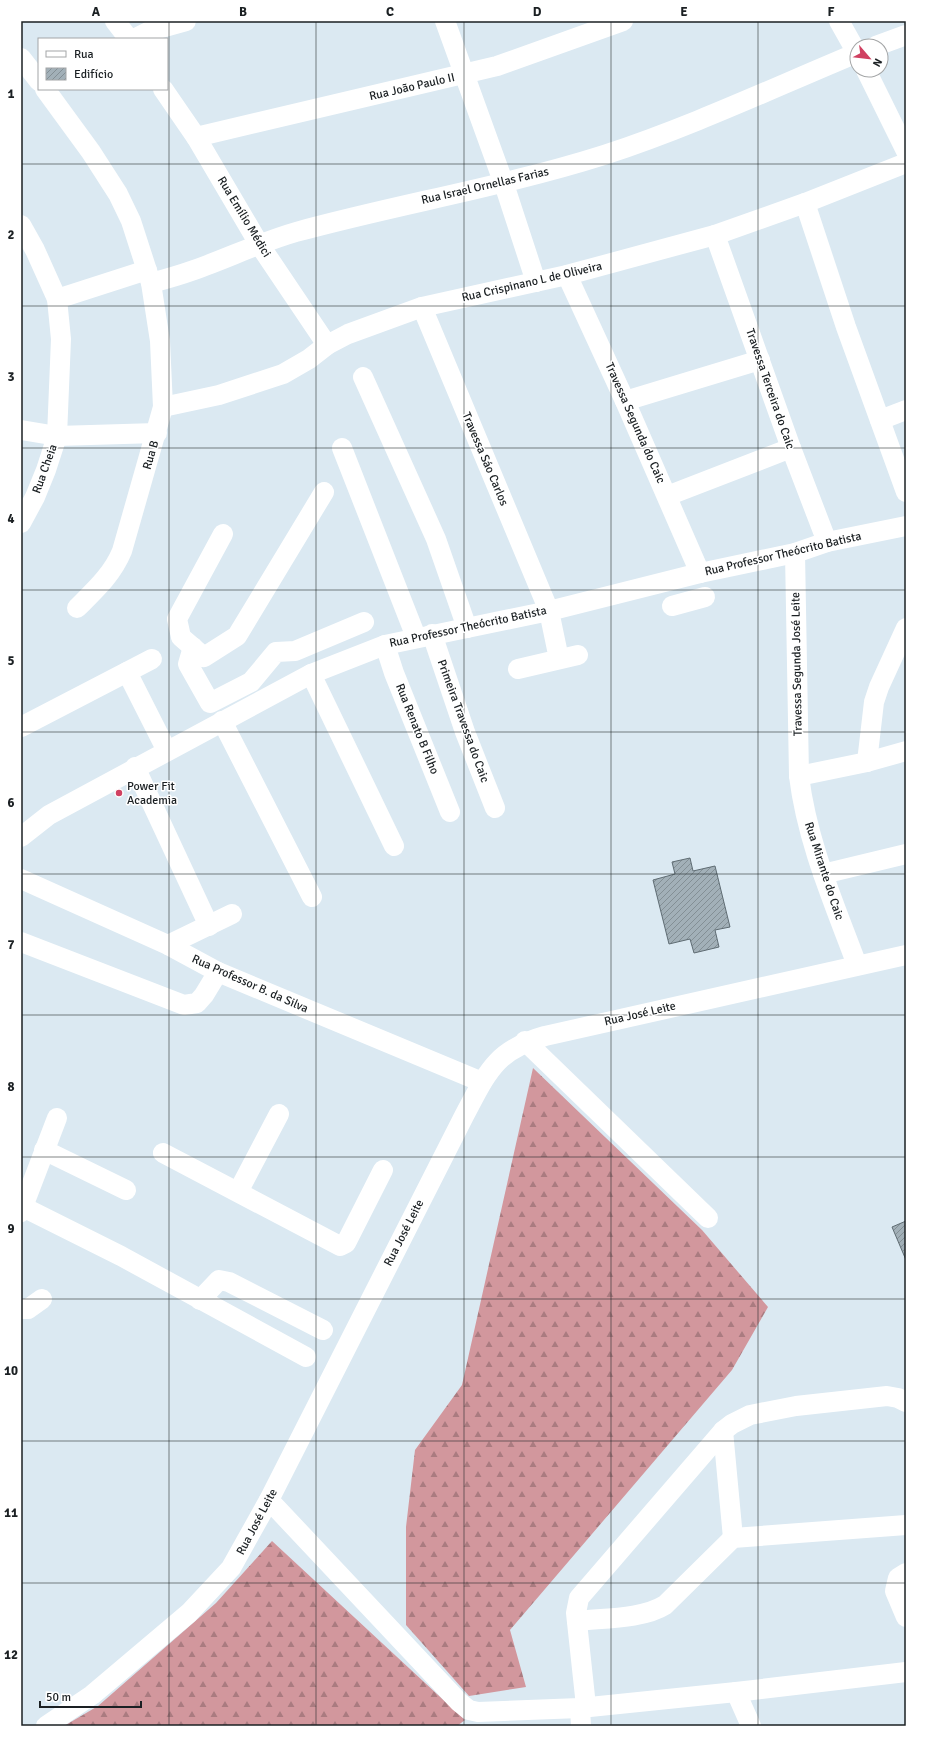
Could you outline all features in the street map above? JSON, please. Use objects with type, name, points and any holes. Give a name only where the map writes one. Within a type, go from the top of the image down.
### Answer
[{"type":"street","points":[[115,21],[128,38]]},
{"type":"street","points":[[136,38],[150,31],[186,21]]},
{"type":"street","points":[[446,21],[504,184],[536,282]]},
{"type":"street","name":"Rua João Paulo II","points":[[196,137],[497,66],[624,21]]},
{"type":"street","points":[[839,21],[849,39]]},
{"type":"street","points":[[889,41],[906,35]]},
{"type":"street","name":"Rua Israel Ornellas Farias","points":[[57,299],[149,276],[193,271],[294,232],[376,211],[504,184],[604,155],[666,132],[849,56]]},
{"type":"street","points":[[21,58],[38,80]]},
{"type":"street","points":[[870,78],[906,151]]},
{"type":"street","name":"Rua B","points":[[46,90],[91,152],[118,194],[131,221],[149,276],[160,341],[163,407],[157,433],[116,565],[98,587],[76,608]]},
{"type":"street","name":"Rua Emílio Médici","points":[[164,90],[196,137],[260,244],[327,345]]},
{"type":"street","name":"Rua Crispinano L de Oliveira","points":[[163,407],[219,395],[283,374],[309,359],[327,345],[362,328],[422,307],[567,275],[715,235],[805,203],[906,163]]},
{"type":"street","points":[[805,203],[846,327],[906,492]]},
{"type":"street","name":"Rua Cheia","points":[[21,226],[35,250],[57,299],[61,339],[57,436],[35,497],[21,523]]},
{"type":"street","name":"Travessa Terceira do Caic","points":[[715,235],[791,448],[827,542]]},
{"type":"street","name":"Travessa Segunda do Caic","points":[[567,275],[625,401],[700,573]]},
{"type":"street","name":"Travessa Sáo Carlos","points":[[422,307],[549,611],[559,659]]},
{"type":"street","points":[[625,401],[760,360]]},
{"type":"street","points":[[364,377],[436,539],[467,628]]},
{"type":"street","points":[[880,420],[906,410]]},
{"type":"street","points":[[21,430],[57,436],[157,433]]},
{"type":"street","name":"Primeira Travessa do Caic","points":[[342,448],[466,732],[495,808]]},
{"type":"street","points":[[667,496],[791,448]]},
{"type":"street","points":[[223,534],[177,618],[181,637],[204,657],[237,636],[324,492]]},
{"type":"street","name":"Rua Professor Theócrito Batista","points":[[21,837],[49,815],[135,767],[303,678],[385,645],[424,635],[467,628],[549,611],[700,573],[795,553],[827,542],[906,526]]},
{"type":"street","name":"Travessa Segunda José Leite","points":[[795,553],[799,776]]},
{"type":"street","points":[[677,579],[678,605],[705,597]]},
{"type":"street","points":[[193,647],[188,664],[210,703],[251,682],[276,652],[295,651],[364,622]]},
{"type":"street","points":[[867,762],[874,702],[878,687],[906,628]]},
{"type":"street","name":"Rua Renato B Filho","points":[[385,645],[394,673],[450,812]]},
{"type":"street","points":[[276,652],[303,678],[394,846]]},
{"type":"street","points":[[518,669],[578,655]]},
{"type":"street","points":[[21,727],[152,659]]},
{"type":"street","points":[[127,672],[167,751]]},
{"type":"street","points":[[222,721],[312,897]]},
{"type":"street","points":[[799,776],[867,762],[906,752]]},
{"type":"street","points":[[135,767],[209,926]]},
{"type":"street","name":"Rua Mirante do Caic","points":[[799,776],[802,800],[810,834],[823,874],[857,965]]},
{"type":"street","points":[[823,874],[906,854]]},
{"type":"street","name":"Rua Professor B. da Silva","points":[[21,879],[168,945],[218,972],[482,1082]]},
{"type":"street","points":[[168,945],[232,914]]},
{"type":"street","points":[[21,942],[184,1005],[196,1003],[204,995],[218,972]]},
{"type":"street","name":"Rua José Leite","points":[[46,1726],[92,1695],[205,1598],[235,1562],[269,1500],[482,1082],[502,1056],[525,1041],[906,955]]},
{"type":"street","points":[[525,1041],[708,1218]]},
{"type":"street","points":[[238,1192],[280,1114]]},
{"type":"street","points":[[57,1118],[22,1208],[121,1256],[306,1357]]},
{"type":"street","points":[[44,1150],[126,1190]]},
{"type":"street","points":[[163,1153],[340,1246],[346,1243],[383,1170]]},
{"type":"street","points":[[200,1300],[219,1280],[229,1282],[323,1330]]},
{"type":"street","points":[[21,1309],[28,1309],[42,1299]]},
{"type":"street","points":[[582,1713],[578,1621],[576,1612],[579,1598],[723,1431],[732,1424],[750,1415],[796,1406],[887,1396],[898,1398],[906,1402]]},
{"type":"street","points":[[723,1431],[733,1538]]},
{"type":"street","points":[[269,1500],[405,1646],[468,1710],[485,1713],[582,1713],[736,1692],[906,1672]]},
{"type":"street","points":[[578,1621],[646,1613],[658,1610],[665,1605],[733,1538],[906,1525]]},
{"type":"street","points":[[906,1573],[898,1578],[895,1591],[906,1617]]},
{"type":"street","points":[[736,1692],[751,1726]]},
{"type":"green space","points":[[533,1068],[702,1230],[768,1307],[732,1370],[510,1630],[526,1687],[469,1696],[406,1625],[406,1527],[415,1450],[462,1385]]},
{"type":"green space","points":[[272,1541],[465,1720],[457,1726],[64,1726],[98,1706],[216,1603]]},
{"type":"building","points":[[690,858],[693,871],[715,866],[730,927],[715,930],[719,947],[694,953],[690,939],[669,944],[653,880],[675,874],[672,862]]},
{"type":"building","points":[[906,1221],[906,1260],[892,1227]]},
{"type":"place","name":"Power Fit Academia","points":[[119,793]]}]
